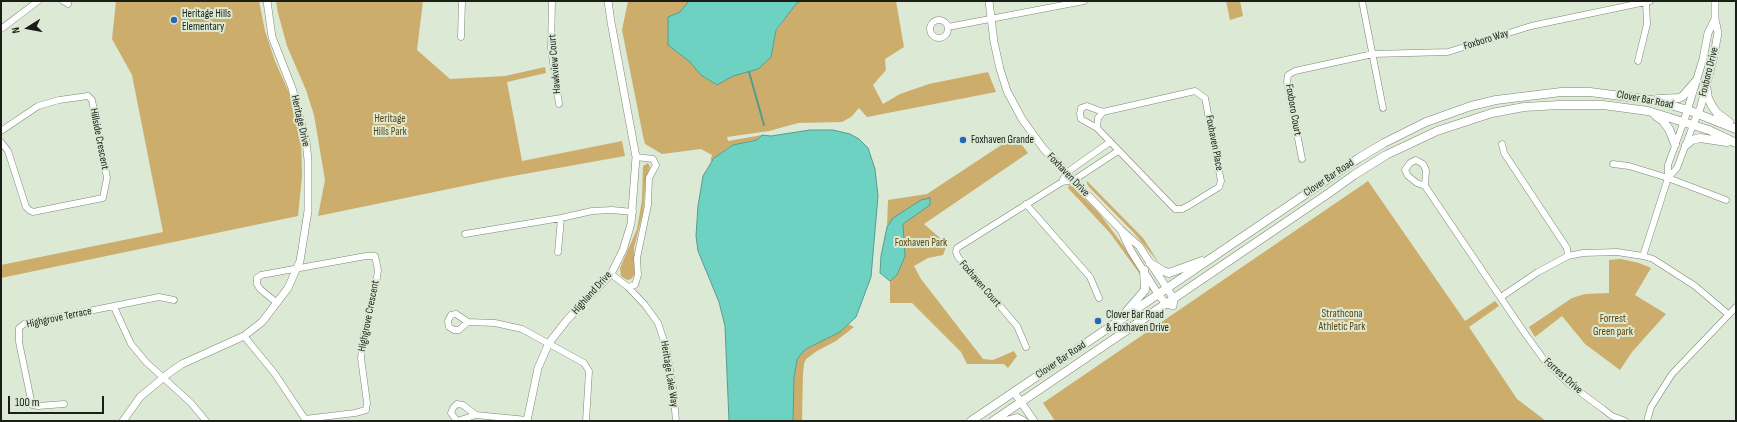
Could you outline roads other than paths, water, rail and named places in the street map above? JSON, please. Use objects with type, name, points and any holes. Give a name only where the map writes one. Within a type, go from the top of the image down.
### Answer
[{"type":"main road","points":[[1652,100],[1679,98],[1683,96],[1696,81]]},
{"type":"main road","points":[[1706,85],[1708,98],[1712,106],[1717,113],[1736,128]]},
{"type":"main road","name":"Clover Bar Road","points":[[971,421],[1359,158],[1400,134],[1446,114],[1496,100],[1561,92],[1598,93],[1652,100],[1698,113],[1736,128]]},
{"type":"main road","name":"Clover Bar Road","points":[[993,421],[1329,194],[1354,175],[1386,155],[1437,131],[1492,114],[1524,108],[1582,105],[1619,107],[1648,111],[1684,121],[1736,143]]},
{"type":"main road","points":[[1648,111],[1663,121],[1669,129],[1676,144]]},
{"type":"main road","points":[[1686,145],[1692,140],[1703,138],[1736,143]]},
{"type":"main road","points":[[1150,263],[1169,273],[1214,256]]},
{"type":"main road","points":[[1119,320],[1145,290],[1144,270]]},
{"type":"main road","points":[[1006,421],[1017,418],[1023,421]]},
{"type":"street","points":[[1,29],[38,1]]},
{"type":"street","name":"Heritage Drive","points":[[124,421],[140,397],[182,364],[244,336],[262,322],[288,288],[300,261],[308,212],[308,160],[306,141],[292,88],[272,37],[267,1]]},
{"type":"street","points":[[461,37],[462,1]]},
{"type":"street","name":"Hawkview Court","points":[[552,1],[551,48],[558,104]]},
{"type":"street","name":"Highland Drive","points":[[527,420],[538,368],[549,343],[567,320],[611,274],[623,250],[631,224],[636,157],[608,1]]},
{"type":"street","name":"Foxhaven Drive","points":[[989,1],[990,19],[1000,69],[1007,91],[1014,106],[1042,148],[1121,230],[1139,246],[1174,299]]},
{"type":"street","points":[[948,27],[1084,1]]},
{"type":"street","points":[[1362,1],[1383,108]]},
{"type":"street","points":[[1638,61],[1647,24],[1648,1]]},
{"type":"street","name":"Foxboro Way","points":[[1373,54],[1448,52],[1531,26],[1648,1]]},
{"type":"street","name":"Foxboro Drive","points":[[1693,125],[1698,113],[1713,60],[1718,33],[1715,19],[1715,1]]},
{"type":"street","name":"Foxboro Drive","points":[[1688,110],[1708,33],[1715,19]]},
{"type":"street","name":"Foxboro Court","points":[[1302,159],[1287,82],[1288,75],[1295,71],[1373,54]]},
{"type":"street","name":"Foxhaven Place","points":[[1195,91],[1204,98],[1221,182],[1219,187],[1188,206],[1182,209],[1175,209],[1097,128],[1081,119],[1081,108],[1087,106],[1103,112],[1195,91]]},
{"type":"street","name":"Hillside Crescent","points":[[1,130],[38,106],[59,100],[88,96],[92,100],[107,178],[104,198],[32,212],[26,207],[8,151],[1,142]]},
{"type":"street","points":[[1643,256],[1668,178],[1668,165],[1688,110]]},
{"type":"street","points":[[1097,128],[1098,118],[1103,112]]},
{"type":"street","points":[[1668,178],[1677,168],[1693,125]]},
{"type":"street","points":[[1062,182],[1066,173],[1110,142]]},
{"type":"street","points":[[1502,144],[1504,153],[1567,248],[1568,256]]},
{"type":"street","points":[[1062,182],[1074,180],[1118,151]]},
{"type":"street","name":"Highland Drive","points":[[628,287],[635,285],[638,275],[637,258],[648,204],[649,178],[656,165],[653,159],[636,157]]},
{"type":"street","points":[[1613,164],[1628,166],[1668,178],[1726,200]]},
{"type":"street","name":"Foxhaven Court","points":[[1026,347],[1017,326],[958,258],[956,252],[960,245],[1062,182]]},
{"type":"street","name":"Forrest Drive","points":[[1425,186],[1545,361],[1569,384],[1612,416],[1625,421]]},
{"type":"street","points":[[1026,204],[1090,277],[1099,298]]},
{"type":"street","points":[[465,234],[561,218],[592,211],[612,210],[633,212]]},
{"type":"street","points":[[558,252],[561,218]]},
{"type":"street","name":"Foxhaven Drive","points":[[1121,230],[1131,251],[1166,304]]},
{"type":"street","points":[[1501,297],[1538,272],[1568,256],[1583,253],[1617,252],[1654,259],[1684,277],[1708,295],[1728,314]]},
{"type":"street","name":"Highgrove Crescent","points":[[244,336],[275,374],[305,419],[355,413],[366,410],[367,403],[361,358],[363,339],[378,270],[375,256],[366,256],[297,269]]},
{"type":"street","points":[[277,303],[260,289],[257,284],[257,278],[261,275],[297,269]]},
{"type":"street","name":"Heritage Lake Way","points":[[611,274],[628,287],[645,305],[658,323],[666,347],[673,388],[676,421]]},
{"type":"street","name":"Highgrove Terrace","points":[[64,404],[32,405],[19,342],[18,328],[24,324],[114,308],[159,297],[174,300]]},
{"type":"street","points":[[1648,421],[1651,407],[1672,374],[1736,307]]},
{"type":"street","points":[[114,308],[131,344],[146,362],[192,403],[206,421]]},
{"type":"street","points":[[468,322],[495,322],[522,329],[584,363],[589,371],[586,421]]},
{"type":"street","points":[[1014,392],[1034,421]]},
{"type":"street","points":[[476,415],[527,420]]},
{"type":"water","points":[[689,1],[801,1],[796,4],[776,30],[771,57],[758,69],[733,76],[717,85],[701,75],[690,62],[668,45],[668,17],[680,12]]},
{"type":"water","points":[[810,130],[833,130],[850,134],[859,139],[868,148],[875,169],[878,196],[871,277],[856,317],[840,332],[806,349],[797,360],[794,377],[793,421],[729,421],[725,326],[719,302],[698,251],[696,236],[698,206],[703,176],[714,158],[733,145],[757,140],[762,135],[771,136]]},
{"type":"water","points":[[930,198],[930,205],[903,224],[905,256],[897,275],[890,281],[880,273],[881,256],[887,227],[893,218],[921,200]]},
{"type":"waterway","points":[[749,72],[764,125]]},
{"type":"place","name":"Heritage Hills Elementary","points":[[174,20]]},
{"type":"place","name":"Foxhaven Grande","points":[[963,140]]},
{"type":"place","name":"Clover Bar Road & Foxhaven Drive","points":[[1098,321]]},
{"type":"park label","name":"Heritage Hills Park","points":[[390,125]]},
{"type":"park label","name":"Foxhaven Park","points":[[921,243]]},
{"type":"park label","name":"Strathcona Athletic Park","points":[[1342,320]]},
{"type":"park label","name":"Forrest Green park","points":[[1613,325]]}]
